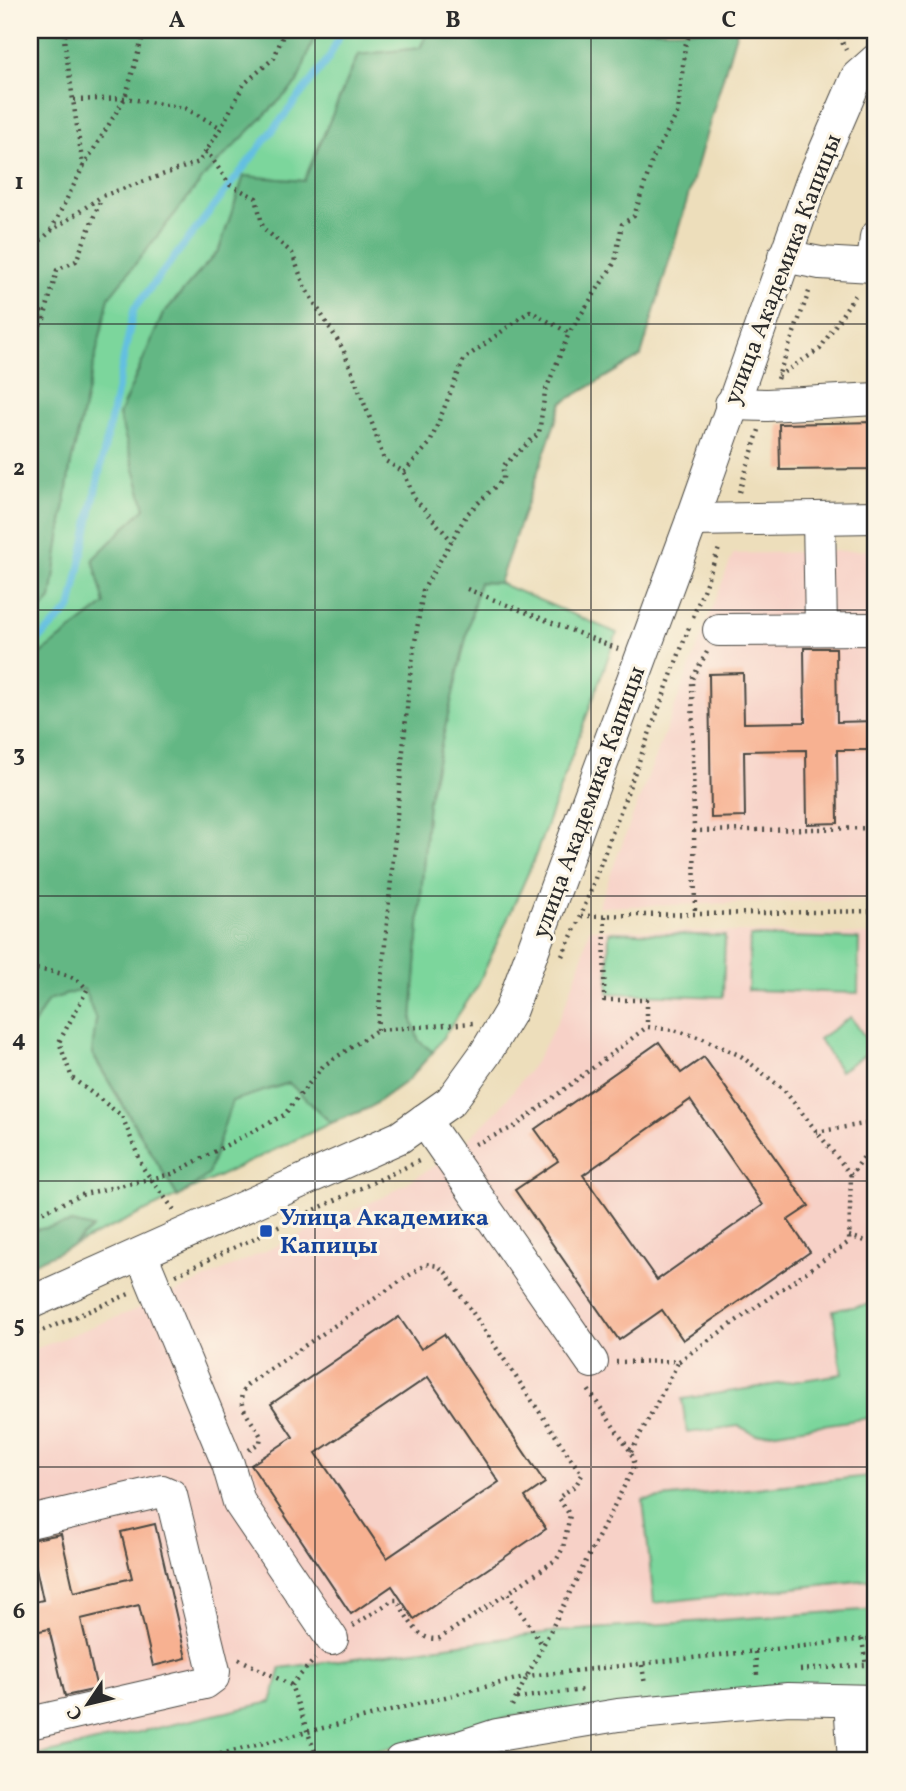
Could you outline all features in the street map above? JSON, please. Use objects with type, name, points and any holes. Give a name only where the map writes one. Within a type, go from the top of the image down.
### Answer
[{"type":"street","name":"улица Академика Капицы","points":[[30,1303],[400,1137],[438,1140],[451,1101],[485,1054],[510,1012],[692,520],[784,256],[863,60]]},
{"type":"street","points":[[784,256],[820,263],[875,256]]},
{"type":"street","points":[[731,404],[772,391],[876,399]]},
{"type":"street","points":[[692,520],[876,517]]},
{"type":"street","points":[[819,518],[821,629]]},
{"type":"street","points":[[719,630],[876,629]]},
{"type":"street","points":[[438,1140],[590,1375]]},
{"type":"street","points":[[141,1254],[228,1464],[239,1502],[332,1639]]},
{"type":"street","points":[[30,1522],[162,1491],[171,1495],[214,1671],[210,1681],[30,1723]]},
{"type":"street","points":[[400,1761],[461,1754],[497,1735],[618,1715],[865,1692],[854,1761]]},
{"type":"path","points":[[67,30],[65,38],[83,167]]},
{"type":"path","points":[[51,231],[83,167],[125,99],[147,30]]},
{"type":"path","points":[[30,250],[51,231],[102,196],[199,162],[244,84],[274,58],[285,30]]},
{"type":"path","points":[[377,1030],[410,675],[423,590],[467,514],[503,479],[503,466],[539,433],[545,392],[569,333],[615,262],[622,224],[634,216],[654,156],[678,112],[685,46],[691,30]]},
{"type":"path","points":[[836,30],[863,60]]},
{"type":"path","points":[[74,100],[125,99],[185,108],[221,128]]},
{"type":"path","points":[[206,150],[230,185],[256,198],[263,228],[292,253],[305,288],[343,349],[384,460],[404,472],[414,498],[452,541]]},
{"type":"path","points":[[30,340],[44,319],[57,270],[76,261],[102,196]]},
{"type":"path","points":[[772,391],[820,349],[875,256]]},
{"type":"path","points":[[559,963],[581,916],[730,520],[772,391],[820,263]]},
{"type":"path","points":[[30,285],[44,319]]},
{"type":"path","points":[[404,472],[430,443],[464,359],[530,311],[569,333]]},
{"type":"path","points":[[467,589],[622,651]]},
{"type":"path","points":[[695,914],[692,679],[719,630]]},
{"type":"path","points":[[694,831],[876,828]]},
{"type":"path","points":[[581,916],[876,911]]},
{"type":"path","points":[[605,916],[604,1000],[647,1000],[647,1027]]},
{"type":"path","points":[[30,968],[67,975],[82,982],[87,990],[59,1042],[72,1078],[122,1116],[143,1168],[179,1216]]},
{"type":"path","points":[[30,1217],[84,1194],[172,1174],[284,1115],[323,1066],[377,1030],[477,1023]]},
{"type":"path","points":[[30,1336],[153,1284],[416,1163],[438,1140],[514,1127],[647,1027],[674,1030],[701,1038],[741,1056],[784,1090],[851,1175]]},
{"type":"path","points":[[817,1132],[876,1122]]},
{"type":"path","points":[[631,1452],[679,1362],[849,1242],[851,1175],[876,1140]]},
{"type":"path","points":[[849,1236],[876,1244]]},
{"type":"path","points":[[228,1464],[260,1442],[260,1433],[242,1407],[242,1391],[248,1384],[426,1264],[438,1266],[446,1273],[582,1475],[576,1485],[558,1497],[570,1515],[568,1532],[557,1559],[440,1638],[433,1640],[420,1635],[397,1600],[393,1600],[332,1639],[291,1685]]},
{"type":"path","points":[[497,1735],[635,1465],[631,1452],[590,1375],[679,1362]]},
{"type":"path","points":[[508,1593],[544,1647]]},
{"type":"path","points":[[193,1761],[528,1675],[642,1665],[876,1638]]},
{"type":"path","points":[[862,1639],[865,1692]]},
{"type":"path","points":[[208,1643],[291,1685],[317,1761]]},
{"type":"path","points":[[755,1652],[757,1679]]},
{"type":"path","points":[[642,1665],[645,1690]]},
{"type":"shaded area","points":[[876,550],[876,899],[598,907],[733,554]]},
{"type":"shaded area","points":[[589,929],[876,935],[876,1609],[551,1632],[282,1668],[271,1702],[30,1757],[30,1351],[150,1304],[387,1195],[460,1147],[499,1109],[536,1061],[562,1013],[581,962]]},
{"type":"green space","points":[[30,30],[317,30],[297,83],[208,172],[109,297],[70,468],[51,599],[30,622]]},
{"type":"green space","points":[[317,30],[429,30],[420,48],[358,55],[304,181],[244,176],[219,250],[163,314],[119,415],[145,508],[93,559],[105,604],[30,665],[30,622],[51,599],[70,468],[109,297],[208,172],[297,83]]},
{"type":"green space","points":[[429,30],[737,30],[641,356],[562,403],[499,583],[479,582],[428,801],[412,1020],[419,1041],[433,1052],[408,1080],[369,1108],[331,1123],[289,1083],[232,1101],[208,1175],[178,1197],[92,1053],[96,1020],[84,989],[48,1000],[30,1031],[30,665],[105,604],[93,559],[145,508],[119,415],[163,314],[219,250],[244,176],[304,181],[358,55],[420,48]]},
{"type":"green space","points":[[479,582],[499,583],[617,633],[533,862],[477,987],[433,1052],[419,1041],[412,1020],[428,801]]},
{"type":"green space","points":[[609,932],[725,936],[723,997],[608,993]]},
{"type":"green space","points":[[750,936],[859,939],[858,993],[748,990]]},
{"type":"green space","points":[[84,989],[96,1020],[92,1054],[177,1196],[72,1246],[92,1229],[72,1223],[30,1231],[30,1031],[48,1000]]},
{"type":"green space","points":[[851,1017],[873,1049],[840,1071],[819,1039]]},
{"type":"green space","points":[[290,1083],[331,1123],[183,1193],[208,1175],[231,1101]]},
{"type":"green space","points":[[72,1223],[93,1228],[72,1246],[30,1265],[30,1231]]},
{"type":"green space","points":[[872,1304],[876,1335],[876,1417],[756,1435],[739,1426],[687,1433],[682,1399],[842,1374],[833,1310]]},
{"type":"green space","points":[[869,1476],[876,1544],[876,1579],[654,1603],[643,1500]]},
{"type":"green space","points":[[876,1609],[876,1689],[515,1716],[337,1761],[30,1761],[30,1757],[271,1702],[281,1668],[551,1632]]},
{"type":"building","points":[[876,422],[876,469],[780,470],[779,424]]},
{"type":"building","points":[[804,648],[836,648],[837,722],[876,721],[876,750],[837,750],[838,823],[807,824],[806,750],[744,751],[745,817],[711,818],[709,674],[743,673],[744,723],[805,722]]},
{"type":"building","points":[[659,1042],[681,1073],[704,1057],[809,1206],[788,1220],[810,1252],[683,1340],[662,1310],[619,1340],[515,1190],[558,1161],[535,1129]],"holes":[[[690,1100],[763,1205],[657,1280],[583,1175]]]},
{"type":"building","points":[[399,1317],[421,1349],[444,1334],[545,1483],[525,1497],[546,1529],[414,1619],[392,1586],[351,1614],[251,1465],[293,1437],[271,1404]],"holes":[[[428,1377],[499,1482],[387,1558],[316,1453]]]},
{"type":"building","points":[[155,1524],[186,1658],[153,1666],[139,1605],[81,1619],[97,1689],[65,1696],[49,1629],[30,1633],[30,1603],[43,1600],[30,1540],[61,1534],[74,1592],[132,1578],[121,1532]]},
{"type":"waterway","points":[[30,648],[71,608],[134,309],[329,58],[342,30]]},
{"type":"place","name":"Улица Академика Капицы","points":[[266,1231]]}]
